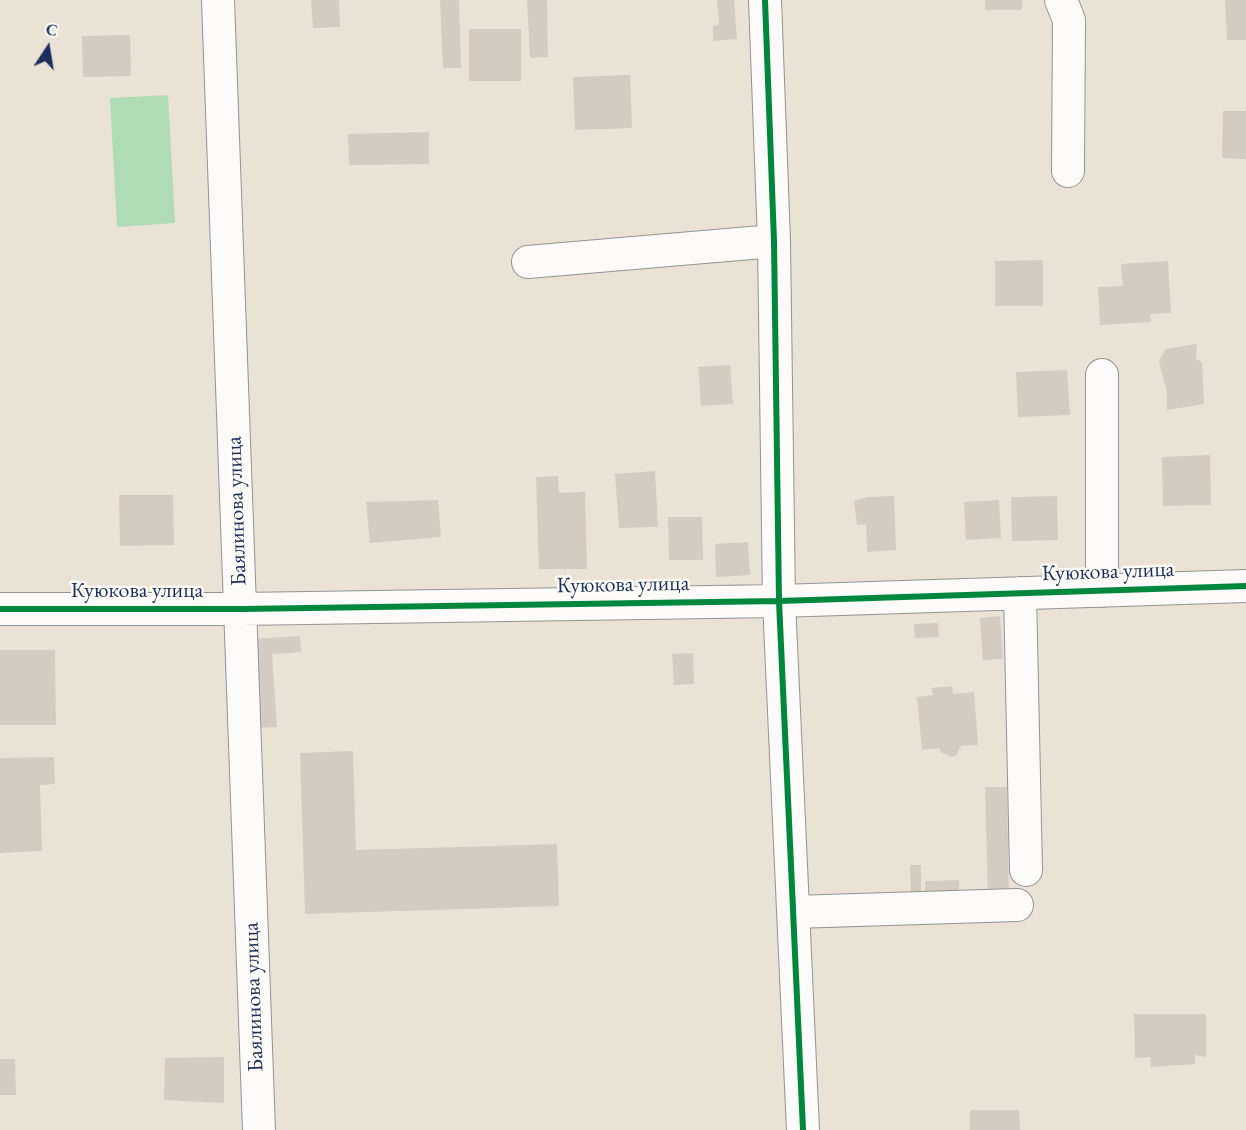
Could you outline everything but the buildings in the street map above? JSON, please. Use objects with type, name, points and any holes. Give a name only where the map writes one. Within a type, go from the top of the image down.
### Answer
[{"type":"street","name":"Баялинова улица","points":[[218,0],[259,1130]]},
{"type":"street","points":[[765,0],[774,241],[779,601],[803,1130]]},
{"type":"street","points":[[1061,0],[1069,20],[1068,171]]},
{"type":"street","points":[[528,262],[774,241]]},
{"type":"street","points":[[1102,375],[1102,591]]},
{"type":"street","name":"Куюкова улица","points":[[0,609],[241,609],[779,601],[1246,586]]},
{"type":"street","points":[[1020,593],[1026,870]]},
{"type":"street","points":[[793,912],[1017,905]]},
{"type":"green space","points":[[168,95],[175,223],[117,227],[110,98]]},
{"type":"cycle path","points":[[765,0],[774,241],[779,601],[803,1130]]},
{"type":"cycle path","points":[[0,609],[241,609],[779,601],[1246,586]]}]
